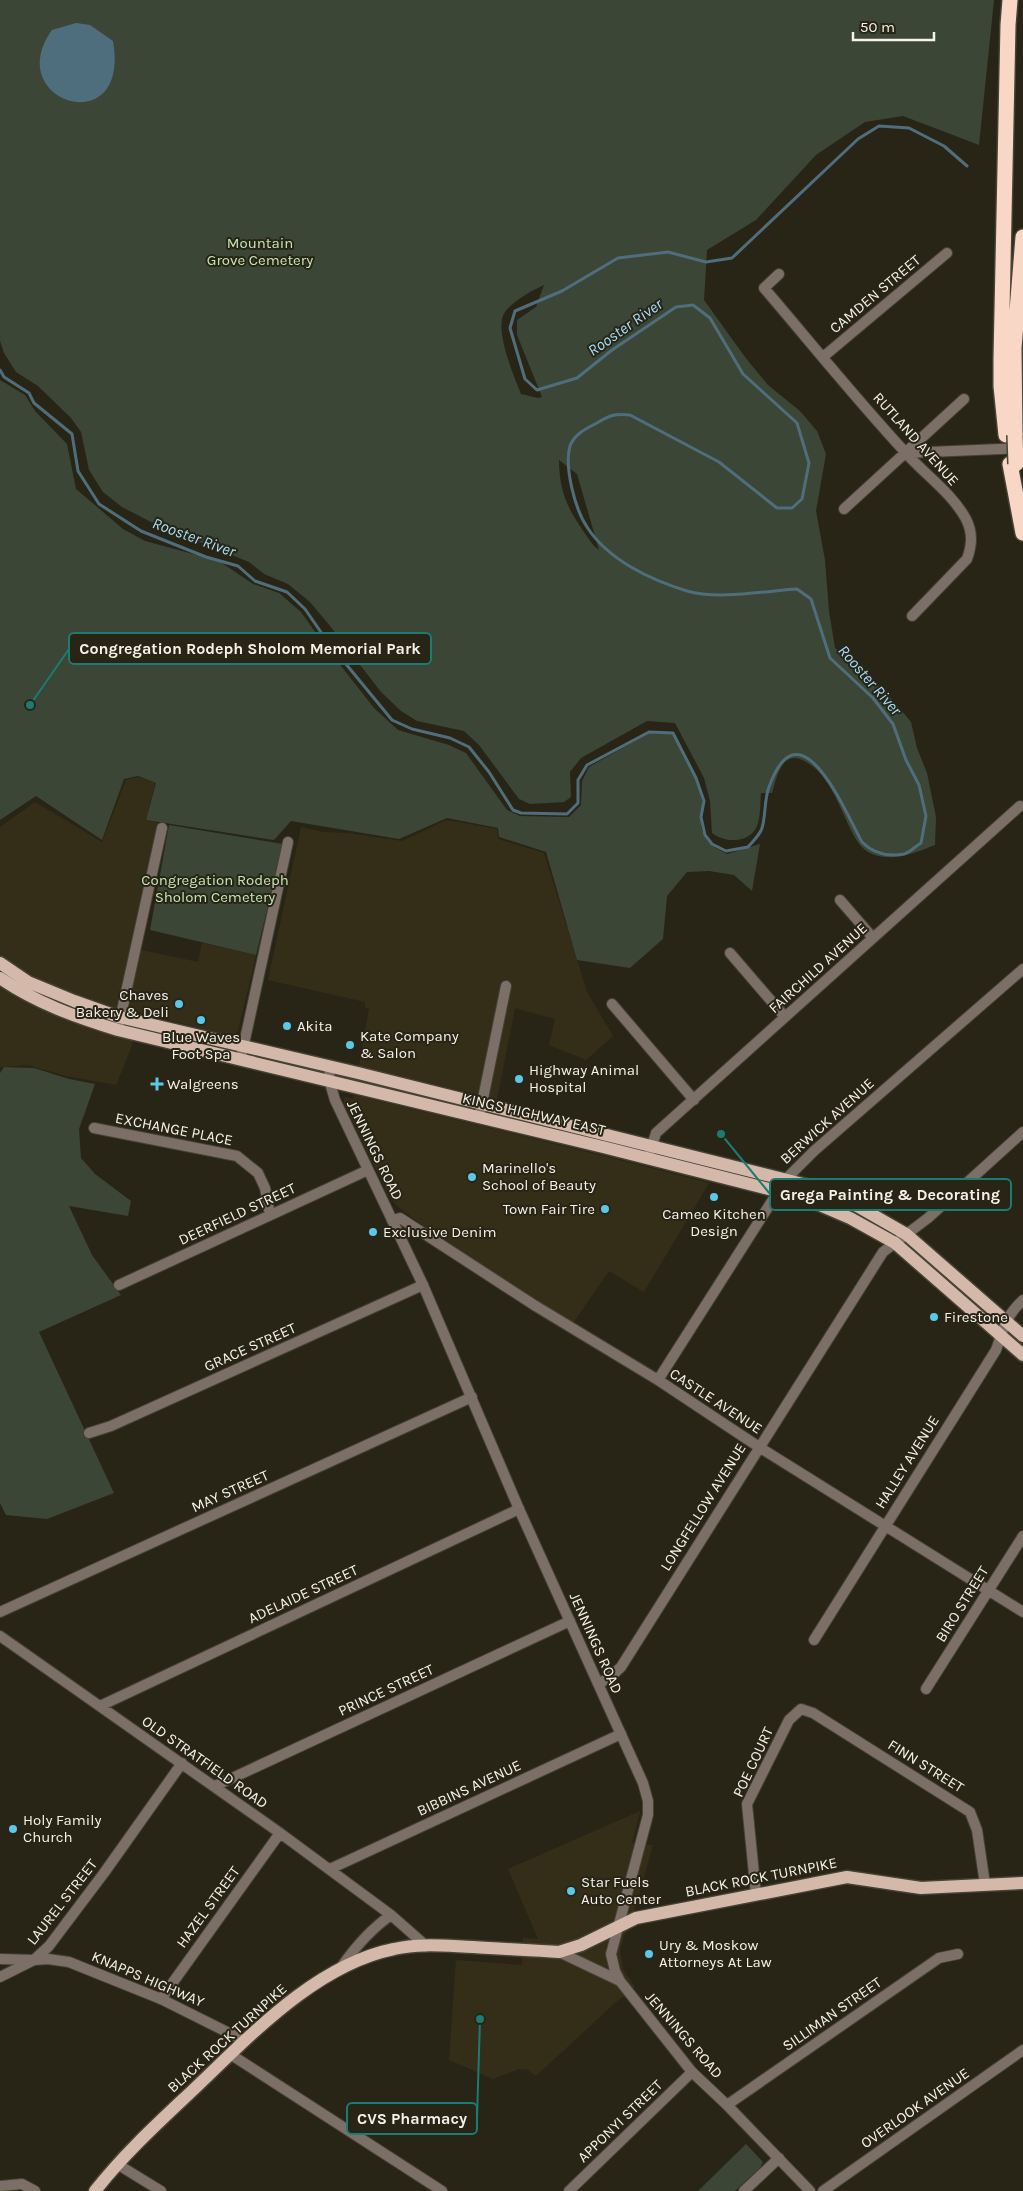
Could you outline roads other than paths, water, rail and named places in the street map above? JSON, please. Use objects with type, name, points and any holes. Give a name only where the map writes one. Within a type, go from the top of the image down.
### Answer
[{"type":"highway","points":[[1010,0],[1001,386],[1010,435],[1023,533]]},
{"type":"highway","points":[[1010,435],[1023,237]]},
{"type":"highway","points":[[1013,464],[1023,528]]},
{"type":"main road","name":"KINGS HIGHWAY EAST","points":[[0,963],[28,982],[74,1001],[119,1023]]},
{"type":"main road","name":"KINGS HIGHWAY EAST","points":[[0,978],[20,992],[68,1015],[119,1023],[242,1053],[329,1080],[777,1191],[815,1203],[850,1218],[895,1243],[1023,1355]]},
{"type":"main road","name":"KINGS HIGHWAY EAST","points":[[242,1053],[330,1067],[807,1185],[859,1208],[906,1234],[1023,1336]]},
{"type":"main road","name":"BLACK ROCK TURNPIKE","points":[[95,2191],[117,2164],[230,2054],[307,1990],[342,1966],[365,1956],[424,1944],[560,1952],[581,1945],[636,1918],[847,1877],[921,1888],[1023,1883]]},
{"type":"street","name":"CAMDEN STREET","points":[[823,357],[946,253]]},
{"type":"street","name":"RUTLAND AVENUE","points":[[779,274],[764,288],[905,453],[960,509],[972,534],[971,547],[967,559],[912,616]]},
{"type":"street","points":[[844,509],[964,399]]},
{"type":"street","points":[[905,453],[1023,448]]},
{"type":"street","name":"FAIRCHILD AVENUE","points":[[649,1159],[656,1133],[1020,806]]},
{"type":"street","points":[[119,1023],[162,828]]},
{"type":"street","points":[[242,1053],[288,842]]},
{"type":"street","points":[[840,900],[873,938]]},
{"type":"street","points":[[730,953],[786,1017]]},
{"type":"street","name":"BERWICK AVENUE","points":[[658,1380],[786,1179],[814,1151],[1023,969]]},
{"type":"street","points":[[479,1118],[506,986]]},
{"type":"street","points":[[612,1004],[694,1100]]},
{"type":"street","name":"JENNINGS ROAD","points":[[330,1067],[329,1080],[334,1100],[423,1285],[519,1509],[643,1783],[648,1801],[648,1814],[611,1954],[615,1971],[620,1981],[692,2072],[727,2105],[810,2191]]},
{"type":"street","name":"EXCHANGE PLACE","points":[[94,1128],[237,1156],[258,1172],[265,1188],[270,1215]]},
{"type":"street","name":"LONGFELLOW AVENUE","points":[[598,1683],[608,1679],[620,1667],[883,1252],[1023,1132]]},
{"type":"street","name":"DEERFIELD STREET","points":[[119,1286],[368,1170]]},
{"type":"street","name":"CASTLE AVENUE","points":[[392,1220],[400,1218],[534,1305],[658,1380],[759,1447],[1023,1612]]},
{"type":"street","name":"GRACE STREET","points":[[89,1433],[112,1426],[423,1285]]},
{"type":"street","name":"HALLEY AVENUE","points":[[814,1640],[884,1525],[996,1350],[1005,1320],[1011,1311],[1023,1300]]},
{"type":"street","name":"MAY STREET","points":[[0,1612],[472,1397]]},
{"type":"street","name":"ADELAIDE STREET","points":[[100,1706],[519,1509]]},
{"type":"street","name":"BIRO STREET","points":[[926,1689],[1023,1536]]},
{"type":"street","name":"PRINCE STREET","points":[[215,1786],[570,1621]]},
{"type":"street","name":"OLD STRATFIELD ROAD","points":[[0,1636],[330,1869],[391,1915],[424,1944]]},
{"type":"street","name":"FINN STREET","points":[[801,1710],[814,1713],[970,1812],[977,1830],[985,1884]]},
{"type":"street","name":"POE COURT","points":[[756,1894],[747,1804],[789,1720],[801,1710]]},
{"type":"street","name":"BIBBINS AVENUE","points":[[330,1869],[621,1734]]},
{"type":"street","name":"LAUREL STREET","points":[[34,1960],[49,1946],[104,1873],[182,1763]]},
{"type":"street","name":"HAZEL STREET","points":[[160,1999],[280,1833]]},
{"type":"street","points":[[342,1966],[356,1946],[391,1915]]},
{"type":"street","points":[[560,1952],[620,1981]]},
{"type":"street","name":"SILLIMAN STREET","points":[[727,2105],[939,1958],[958,1954]]},
{"type":"street","name":"KNAPPS HIGHWAY","points":[[0,1959],[48,1959],[69,1962],[160,1999],[245,2041]]},
{"type":"street","name":"KNAPPS HIGHWAY","points":[[0,1977],[34,1960]]},
{"type":"street","name":"OVERLOOK AVENUE","points":[[823,2191],[1023,2050]]},
{"type":"street","points":[[230,2054],[442,2191]]},
{"type":"street","name":"APPONYI STREET","points":[[569,2191],[692,2072]]},
{"type":"street","points":[[744,2191],[779,2158]]},
{"type":"street","points":[[117,2164],[161,2191]]},
{"type":"street","points":[[0,2186],[22,2184],[35,2191]]},
{"type":"water","points":[[76,23],[90,25],[113,41],[113,73],[104,92],[88,101],[70,101],[53,92],[42,76],[40,55],[52,30]]},
{"type":"waterway","name":"Rooster River","points":[[0,370],[4,377],[29,393],[34,403],[72,434],[78,471],[99,504],[141,531],[206,557],[238,566],[255,581],[287,592],[305,609],[327,641],[392,720],[412,729],[450,738],[469,747],[489,772],[513,810],[521,813],[567,814],[578,803],[578,780],[587,765],[649,732],[673,733],[696,778],[704,801],[701,817],[705,835],[712,844],[726,851],[748,847],[758,836],[762,828],[769,787],[781,763],[794,755],[808,758],[821,771],[833,788],[862,842],[871,849],[881,853],[892,855],[904,854],[921,843],[926,816],[919,785],[906,760],[893,724],[873,698],[830,658],[811,599],[797,589],[727,595],[699,594],[645,575],[618,559],[596,539],[578,510],[572,488],[568,465],[570,446],[574,439],[584,430],[608,417],[619,414],[630,415],[719,462],[777,508],[792,508],[802,499],[809,463],[797,423],[743,374],[710,318],[693,305],[676,307],[612,350],[577,378],[537,390],[525,379],[510,328],[515,311],[562,291],[618,258],[668,252],[706,262],[732,258],[858,139],[879,126],[909,128],[944,146],[967,166]]},
{"type":"place","name":"Congregation Rodeph Sholom Memorial Park","points":[[30,705]]},
{"type":"place","name":"Chaves Bakery & Deli","points":[[179,1004]]},
{"type":"place","name":"Blue Waves Foot Spa","points":[[201,1020]]},
{"type":"place","name":"Akita","points":[[287,1026]]},
{"type":"place","name":"Kate Company & Salon","points":[[350,1045]]},
{"type":"place","name":"Highway Animal Hospital","points":[[519,1079]]},
{"type":"place","name":"Walgreens","points":[[157,1084]]},
{"type":"place","name":"Grega Painting & Decorating","points":[[721,1134]]},
{"type":"place","name":"Marinello's School of Beauty","points":[[472,1177]]},
{"type":"place","name":"Cameo Kitchen Design","points":[[714,1197]]},
{"type":"place","name":"Town Fair Tire","points":[[605,1209]]},
{"type":"place","name":"Exclusive Denim","points":[[373,1232]]},
{"type":"place","name":"Firestone","points":[[934,1317]]},
{"type":"place","name":"Holy Family Church","points":[[13,1829]]},
{"type":"place","name":"Star Fuels Auto Center","points":[[571,1891]]},
{"type":"place","name":"Ury & Moskow Attorneys At Law","points":[[649,1954]]},
{"type":"place","name":"CVS Pharmacy","points":[[480,2019]]},
{"type":"park label","name":"Mountain Grove Cemetery","points":[[260,252]]},
{"type":"park label","name":"Congregation Rodeph Sholom Cemetery","points":[[215,888]]}]
